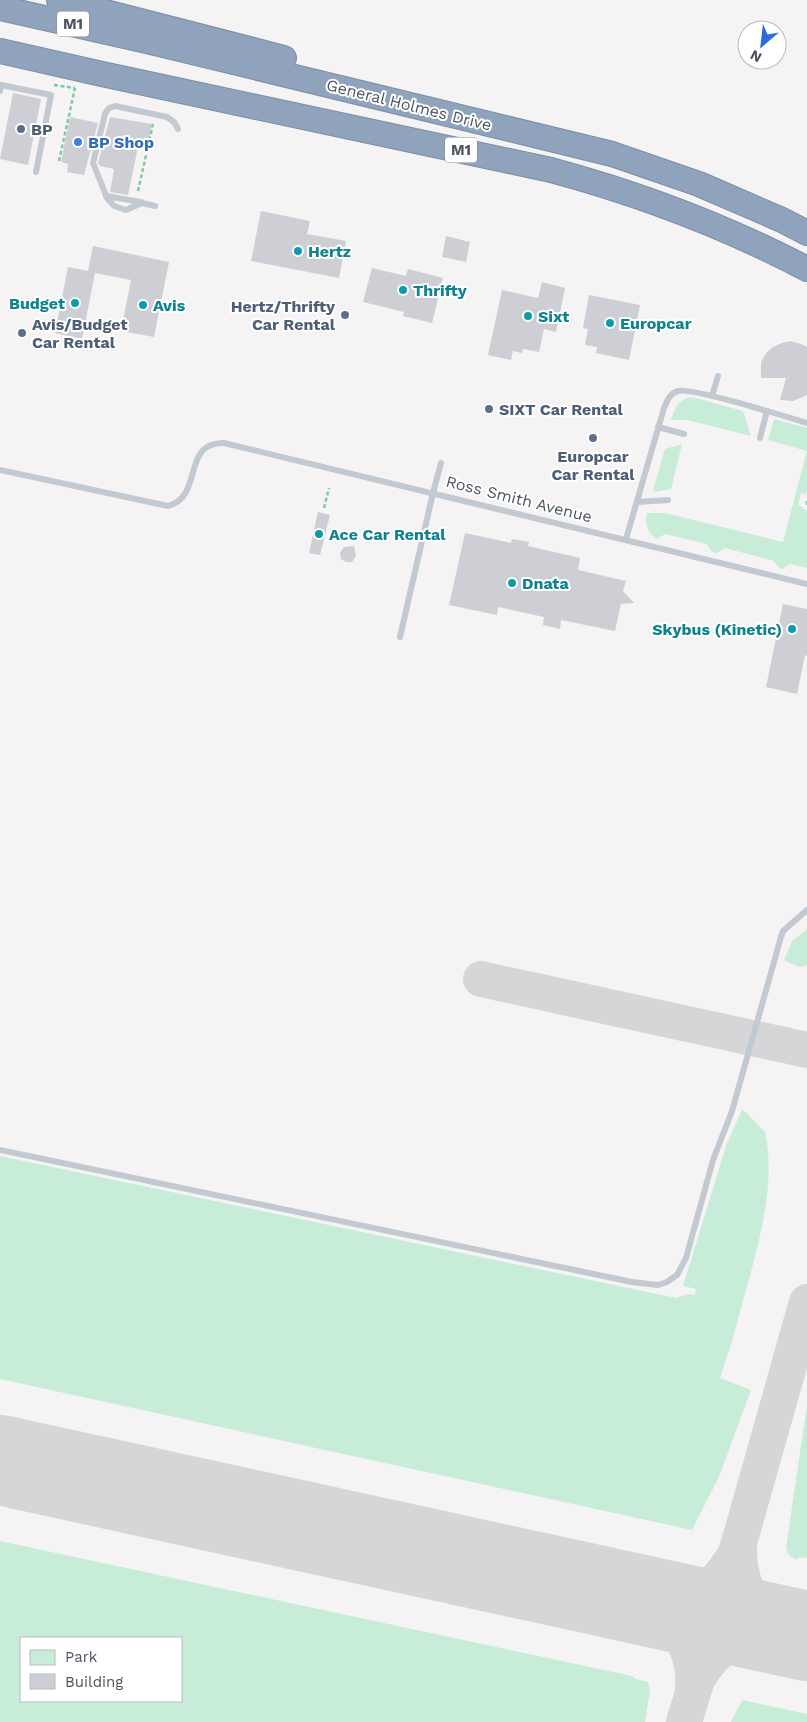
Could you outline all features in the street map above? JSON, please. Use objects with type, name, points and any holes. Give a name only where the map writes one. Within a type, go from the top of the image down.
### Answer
[{"type":"highway","points":[[59,0],[610,142],[707,176],[782,220]]},
{"type":"highway","name":"General Holmes Drive","points":[[0,8],[147,41],[612,154],[699,184],[782,220],[807,233]]},
{"type":"highway","name":"General Holmes Drive","points":[[0,51],[506,160],[602,184],[699,218],[807,269]]},
{"type":"highway","points":[[0,65],[102,74]]},
{"type":"lane","points":[[0,91],[1,85],[51,95],[36,172]]},
{"type":"lane","points":[[142,203],[126,210],[110,204],[106,196],[93,163],[105,114],[109,108],[115,106],[167,117],[174,122],[178,129]]},
{"type":"lane","points":[[106,196],[155,206]]},
{"type":"lane","points":[[712,396],[718,376]]},
{"type":"lane","points":[[626,539],[658,428],[669,398],[678,391],[690,391],[712,396],[807,423]]},
{"type":"lane","points":[[760,438],[767,411]]},
{"type":"lane","points":[[658,428],[684,434]]},
{"type":"lane","name":"Ross Smith Avenue","points":[[0,470],[168,506],[176,504],[187,491],[197,460],[203,450],[215,443],[224,443],[807,584]]},
{"type":"lane","points":[[400,637],[441,463]]},
{"type":"lane","points":[[637,502],[668,500]]},
{"type":"lane","points":[[0,1150],[632,1282],[651,1285],[663,1284],[676,1275],[686,1258],[713,1160],[732,1111],[782,934],[807,910]]},
{"type":"path","points":[[51,85],[84,89]]},
{"type":"path","points":[[59,161],[75,88]]},
{"type":"path","points":[[138,194],[153,123],[146,121]]},
{"type":"path","points":[[324,508],[329,488]]},
{"type":"path","points":[[807,501],[807,506]]},
{"type":"green space","points":[[692,397],[743,411],[751,436],[688,420],[671,420],[680,402]]},
{"type":"green space","points":[[774,419],[807,428],[807,451],[768,440]]},
{"type":"green space","points":[[682,444],[671,489],[655,492],[653,490],[665,449]]},
{"type":"green space","points":[[807,451],[807,489],[806,494],[801,493],[798,505],[807,511],[807,568],[790,564],[782,569],[774,561],[725,548],[717,553],[712,552],[707,544],[665,534],[657,539],[649,531],[646,521],[647,513],[665,513],[783,542]]},
{"type":"green space","points":[[807,929],[807,965],[799,967],[784,960],[792,941]]},
{"type":"green space","points":[[742,1110],[765,1132],[769,1174],[764,1217],[754,1261],[720,1378],[751,1390],[719,1477],[692,1530],[0,1379],[0,1156],[676,1298],[688,1294],[695,1295],[696,1289],[683,1286],[727,1143]]},
{"type":"green space","points":[[807,1405],[807,1558],[799,1557],[797,1560],[789,1555],[786,1548]]},
{"type":"green space","points":[[0,1541],[632,1676],[648,1682],[650,1691],[645,1722],[0,1722]]},
{"type":"green space","points":[[742,1700],[807,1714],[807,1722],[731,1722]]},
{"type":"building","name":"BP","points":[[13,93],[41,99],[28,165],[0,159]]},
{"type":"building","name":"BP Shop","points":[[70,117],[98,123],[84,175],[67,172],[68,164],[61,162]]},
{"type":"building","points":[[110,117],[152,124],[147,149],[138,147],[128,195],[110,192],[114,169],[100,166],[98,163]]},
{"type":"building","name":"Hertz","points":[[261,211],[310,221],[307,234],[346,241],[339,278],[251,261]]},
{"type":"building","points":[[446,236],[470,242],[466,262],[442,257]]},
{"type":"building","name":"Avis","points":[[93,246],[169,262],[154,337],[121,331],[131,280],[95,273],[82,339],[55,333],[68,267],[88,271]]},
{"type":"building","name":"Thrifty","points":[[372,268],[406,276],[408,269],[443,278],[432,323],[403,316],[404,312],[363,302]]},
{"type":"building","name":"Sixt","points":[[542,282],[565,288],[556,332],[544,329],[539,352],[523,349],[522,353],[513,351],[511,360],[488,355],[502,290],[538,298]]},
{"type":"building","name":"Europcar","points":[[589,295],[640,305],[629,360],[596,353],[597,347],[585,345],[588,329],[583,328]]},
{"type":"building","points":[[791,341],[807,347],[807,395],[793,401],[780,400],[786,378],[761,378],[761,362],[766,353],[773,347]]},
{"type":"building","name":"Ace Car Rental","points":[[318,512],[330,515],[320,555],[309,553]]},
{"type":"building","name":"Dnata","points":[[465,533],[511,543],[512,539],[529,542],[528,546],[580,558],[578,570],[626,581],[623,591],[634,603],[621,604],[615,631],[561,620],[560,629],[543,625],[544,617],[498,607],[497,615],[449,605]]},
{"type":"building","points":[[354,546],[356,556],[352,562],[346,562],[341,559],[340,553],[344,547]]},
{"type":"building","points":[[783,604],[807,609],[807,656],[805,655],[797,694],[766,687]]},
{"type":"taxiway","points":[[481,979],[807,1050]]},
{"type":"taxiway","points":[[684,1722],[741,1536],[807,1302]]},
{"type":"taxiway","points":[[739,1547],[742,1576],[746,1589],[753,1601],[771,1621],[798,1633]]},
{"type":"taxiway","points":[[559,1581],[656,1602],[679,1601],[700,1593],[717,1579],[731,1561]]},
{"type":"taxiway","points":[[632,1601],[658,1613],[678,1633],[690,1658],[693,1686]]},
{"type":"taxiway","points":[[700,1675],[712,1658],[720,1651],[729,1644],[748,1635],[774,1632],[807,1638]]},
{"type":"runway","points":[[0,1460],[807,1636]]},
{"type":"place","name":"BP","points":[[21,129]]},
{"type":"place","name":"BP Shop","points":[[78,142]]},
{"type":"place","name":"Hertz","points":[[298,251]]},
{"type":"place","name":"Thrifty","points":[[403,290]]},
{"type":"place","name":"Budget","points":[[75,303]]},
{"type":"place","name":"Avis","points":[[143,305]]},
{"type":"place","name":"Hertz/Thrifty Car Rental","points":[[345,315]]},
{"type":"place","name":"Sixt","points":[[528,316]]},
{"type":"place","name":"Europcar","points":[[610,323]]},
{"type":"place","name":"Avis/Budget Car Rental","points":[[22,333]]},
{"type":"place","name":"SIXT Car Rental","points":[[489,409]]},
{"type":"place","name":"Europcar Car Rental","points":[[593,438]]},
{"type":"place","name":"Ace Car Rental","points":[[319,534]]},
{"type":"place","name":"Dnata","points":[[512,583]]},
{"type":"place","name":"Skybus (Kinetic)","points":[[792,629]]}]
